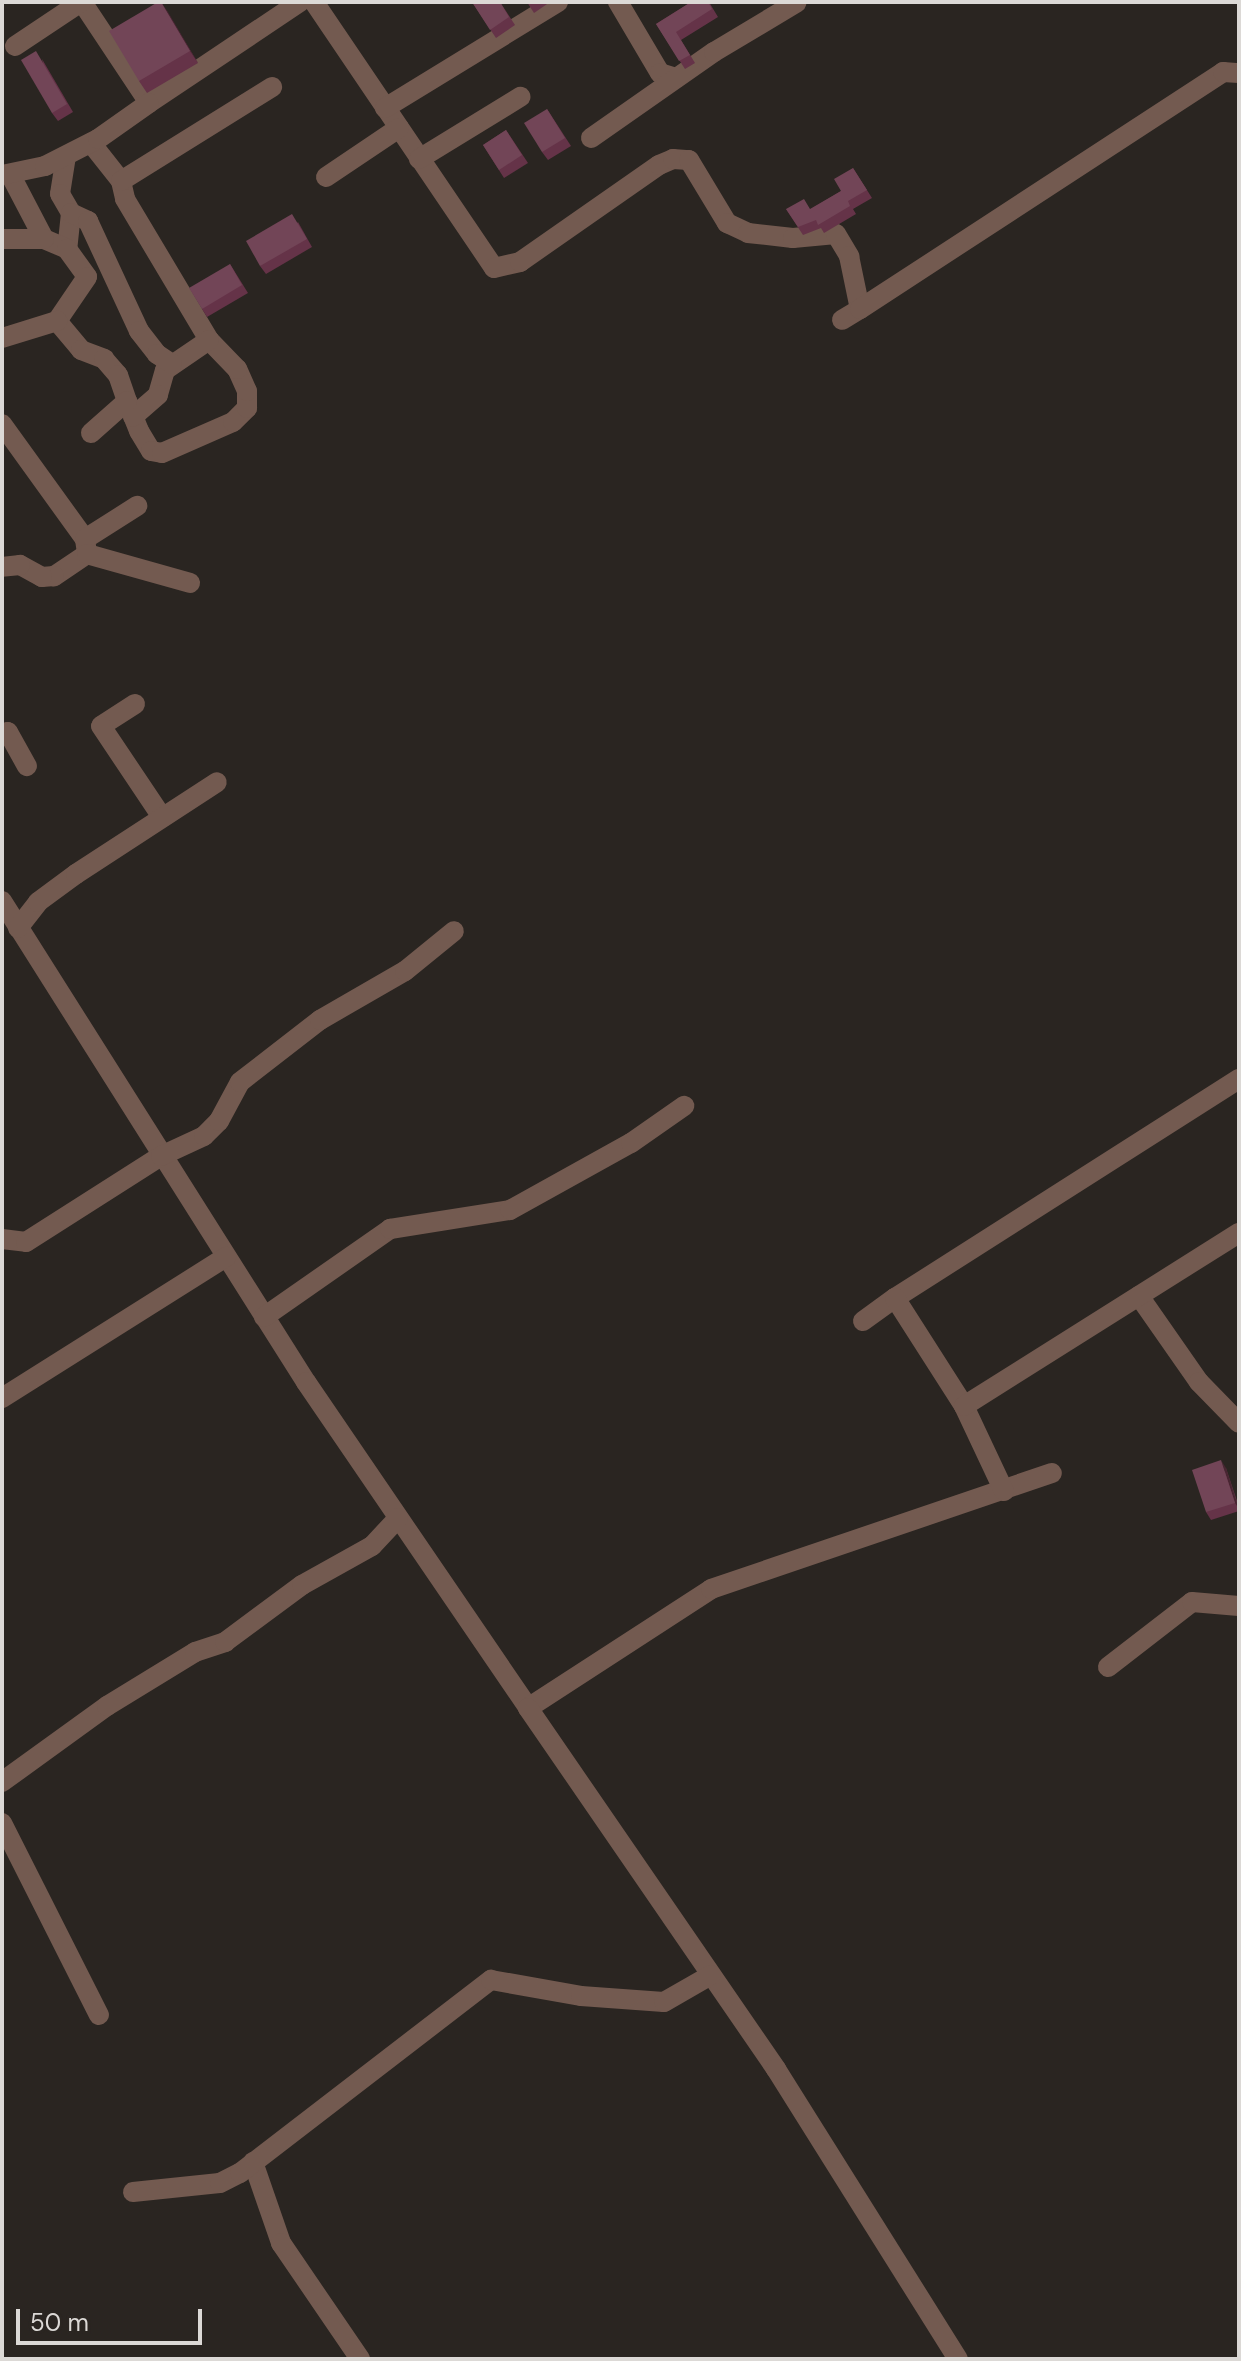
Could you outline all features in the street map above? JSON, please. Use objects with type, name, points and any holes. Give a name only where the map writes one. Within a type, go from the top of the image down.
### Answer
[{"type":"street","points":[[15,46],[82,2],[149,103]]},
{"type":"street","points":[[44,239],[6,175],[66,156],[91,143],[300,2]]},
{"type":"street","points":[[314,2],[494,268],[520,262],[659,165],[673,159],[689,160],[727,223],[763,235],[836,234],[849,256],[860,309]]},
{"type":"street","points":[[385,108],[558,2]]},
{"type":"street","points":[[618,2],[660,73],[676,78]]},
{"type":"street","points":[[591,138],[676,78],[796,2]]},
{"type":"street","points":[[842,320],[1223,72],[1239,73]]},
{"type":"street","points":[[121,181],[272,87]]},
{"type":"street","points":[[419,159],[520,97]]},
{"type":"street","points":[[326,177],[399,128]]},
{"type":"street","points":[[57,321],[81,350],[104,359],[151,451],[162,453],[233,422],[247,408],[247,391],[237,369],[209,340],[125,199],[121,181],[91,143]]},
{"type":"street","points":[[66,156],[60,194],[71,213],[88,221],[139,331],[157,354],[172,364]]},
{"type":"street","points":[[67,249],[71,213]]},
{"type":"street","points":[[2,239],[44,239],[67,249],[87,277],[57,321],[2,338]]},
{"type":"street","points":[[91,433],[158,395],[165,370],[209,340]]},
{"type":"street","points":[[2,424],[86,546],[190,583]]},
{"type":"street","points":[[2,567],[20,565],[42,577],[54,576],[137,506]]},
{"type":"street","points":[[135,704],[101,726],[162,817]]},
{"type":"street","points":[[2,736],[8,732],[27,766]]},
{"type":"street","points":[[18,928],[38,902],[217,782]]},
{"type":"street","points":[[2,901],[264,1317],[711,1975],[958,2359]]},
{"type":"street","points":[[2,1239],[26,1242],[161,1156],[204,1136],[219,1121],[240,1082],[302,1034],[405,971],[454,931]]},
{"type":"street","points":[[863,1321],[1239,1079]]},
{"type":"street","points":[[264,1317],[390,1229],[510,1210],[631,1143],[684,1106]]},
{"type":"street","points":[[964,1406],[1239,1233]]},
{"type":"street","points":[[2,1398],[226,1257]]},
{"type":"street","points":[[1139,1296],[1199,1382],[1239,1423]]},
{"type":"street","points":[[895,1298],[964,1406],[1004,1491]]},
{"type":"street","points":[[528,1708],[711,1589],[1052,1473]]},
{"type":"street","points":[[2,1782],[107,1706],[195,1652],[225,1642],[302,1585],[372,1546],[398,1518]]},
{"type":"street","points":[[1108,1667],[1192,1602],[1239,1606]]},
{"type":"street","points":[[2,1823],[99,2015]]},
{"type":"street","points":[[133,2192],[220,2183],[253,2162],[491,1980],[581,1996],[664,2002],[711,1975]]},
{"type":"street","points":[[253,2162],[281,2243],[360,2359]]},
{"type":"building","points":[[161,2],[190,51],[139,81],[109,31]]},
{"type":"building","points":[[472,2],[500,2],[509,17],[490,30]]},
{"type":"building","points":[[691,2],[708,2],[712,9],[676,32],[690,55],[679,61],[656,24]]},
{"type":"building","points":[[36,51],[67,104],[52,113],[21,60]]},
{"type":"building","points":[[547,109],[565,138],[542,152],[524,123]]},
{"type":"building","points":[[506,130],[522,155],[499,170],[483,145]]},
{"type":"building","points":[[853,168],[867,190],[848,201],[850,206],[818,225],[816,220],[798,227],[786,209],[804,199],[810,209],[841,191],[834,179]]},
{"type":"building","points":[[292,214],[307,239],[260,266],[246,241]]},
{"type":"building","points":[[230,264],[242,285],[202,309],[189,288]]},
{"type":"building","points":[[1221,1460],[1235,1503],[1206,1512],[1192,1470]]}]
